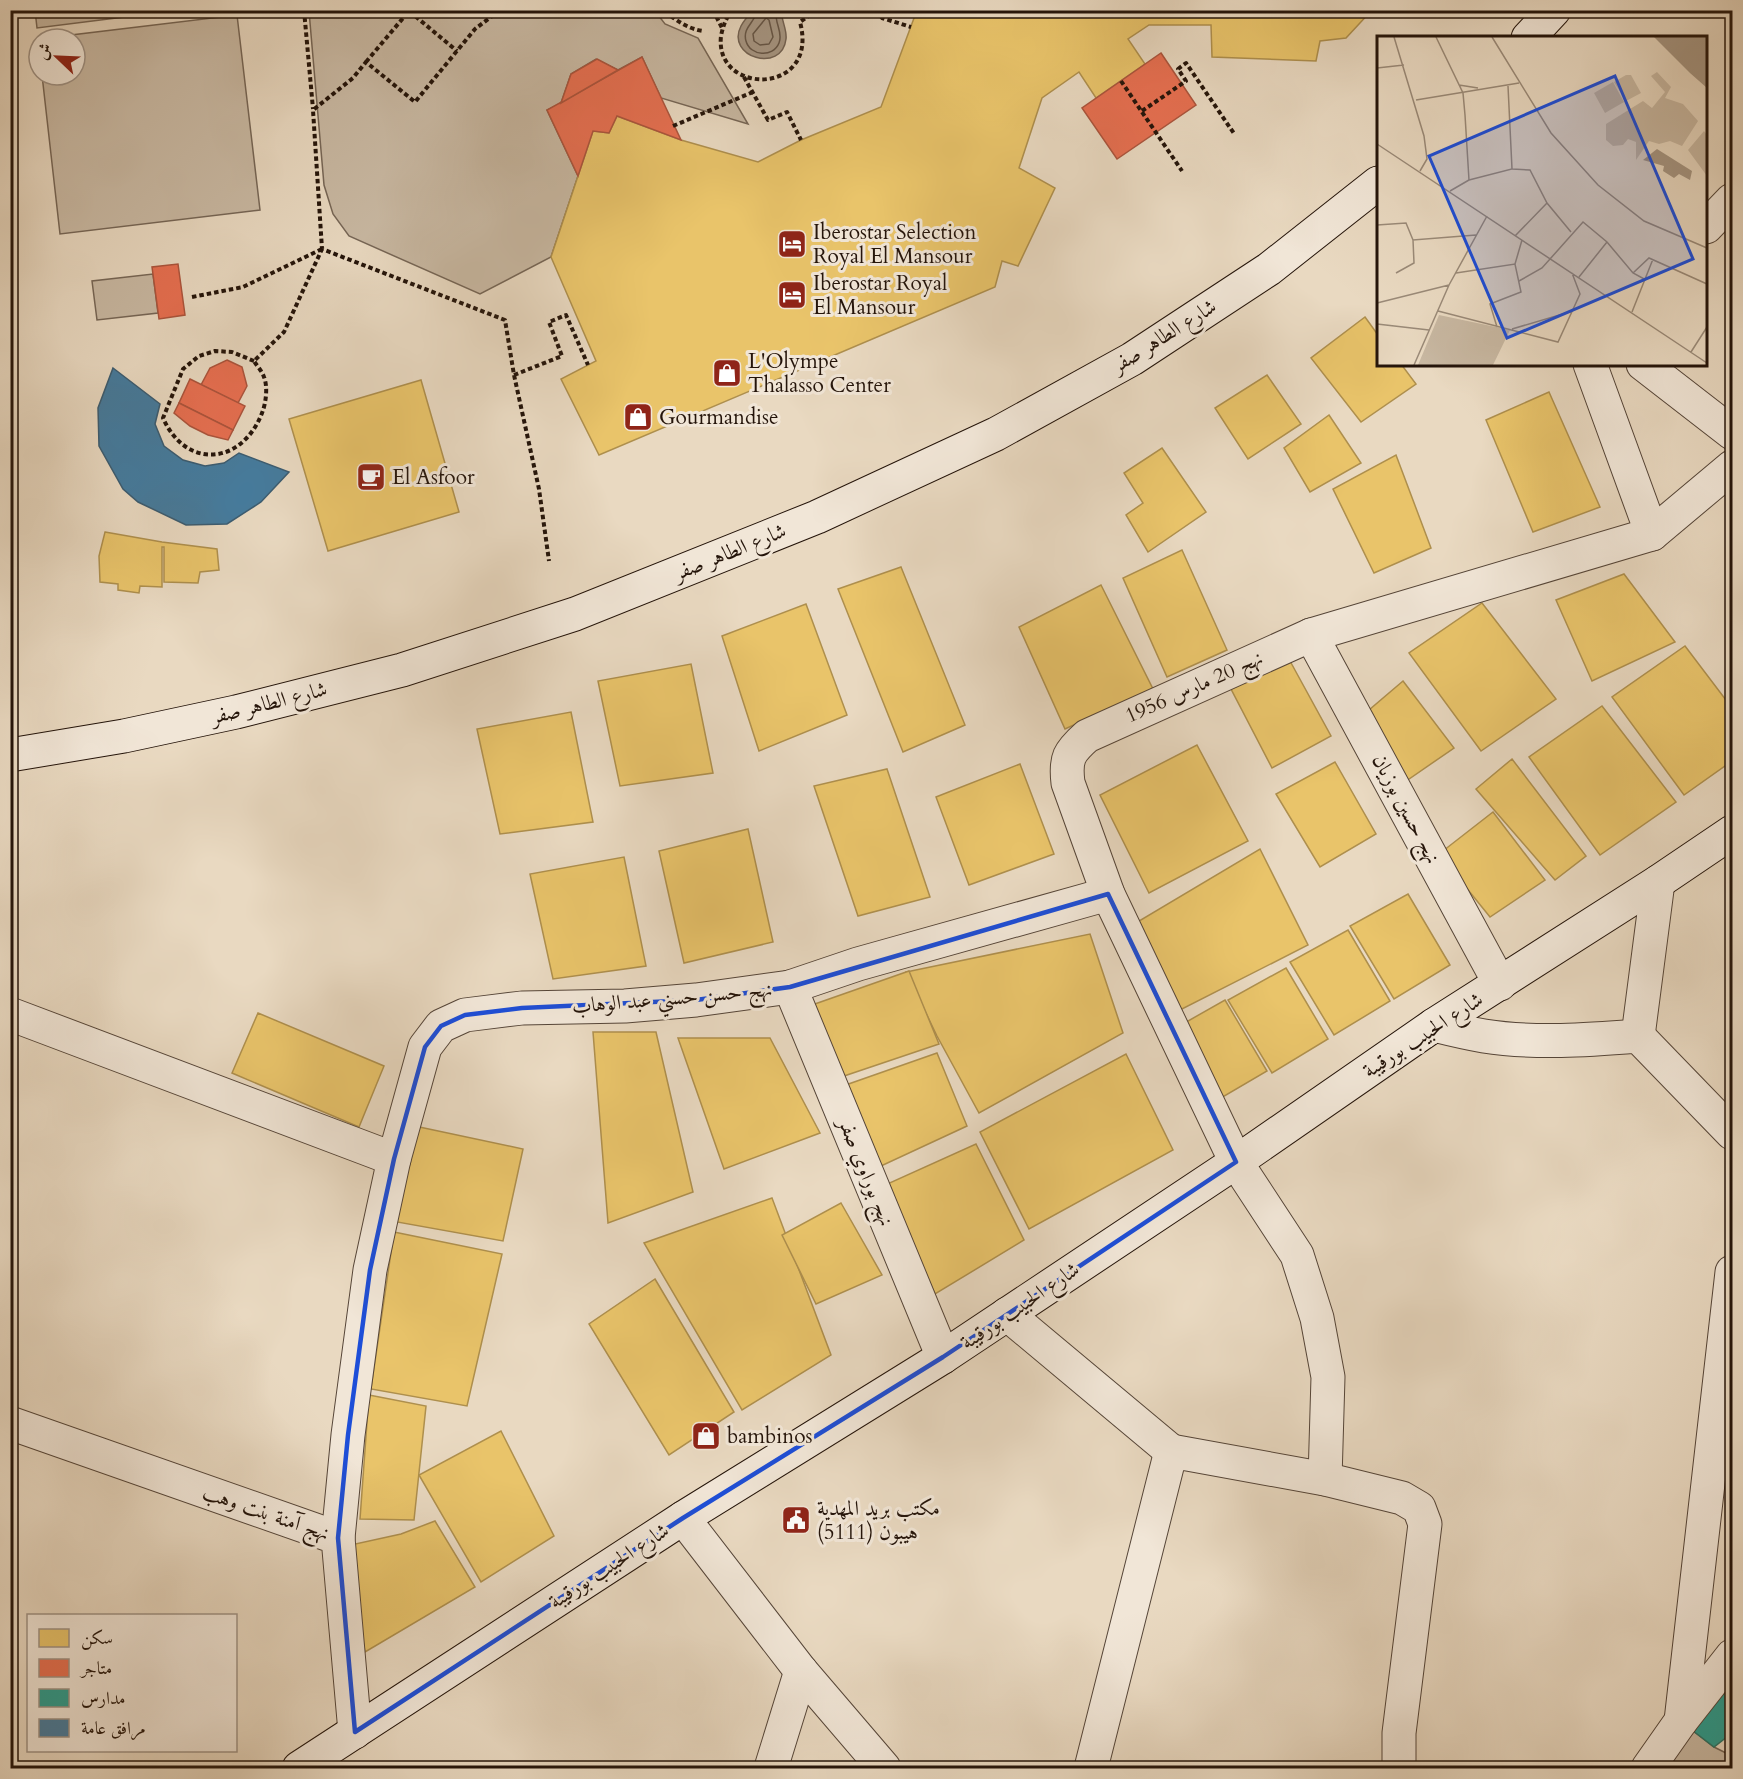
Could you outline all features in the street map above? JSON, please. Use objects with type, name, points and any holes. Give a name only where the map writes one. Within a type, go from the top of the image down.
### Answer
[{"type":"street","points":[[1530,36],[1554,10]]},
{"type":"street","name":"شارع الطاهر صفر","points":[[10,755],[124,736],[236,712],[402,670],[575,614],[817,517],[996,434],[1132,359],[1269,269],[1377,184]]},
{"type":"street","points":[[1707,225],[1732,200]]},
{"type":"street","points":[[1591,366],[1652,534]]},
{"type":"street","points":[[1646,366],[1732,433]]},
{"type":"street","name":"نهج 20 مارس 1956","points":[[1324,1479],[1328,1377],[1317,1318],[1297,1256],[1236,1162],[1107,894],[1068,783],[1066,765],[1072,749],[1087,736],[1311,635],[1652,534],[1732,467]]},
{"type":"street","name":"نهج حسين بوزيان","points":[[1311,635],[1500,984]]},
{"type":"street","name":"شارع الحبيب بورقيبة","points":[[299,1768],[684,1518],[943,1357],[1236,1162],[1434,1025],[1732,832]]},
{"type":"street","points":[[1638,1036],[1658,882]]},
{"type":"street","name":"نهج حسن حسني عبد الوهاب","points":[[338,1538],[348,1435],[370,1270],[394,1159],[425,1047],[441,1026],[465,1016],[522,1008],[625,1006],[696,1000],[790,987],[858,964],[1107,894]]},
{"type":"street","name":"نهج بوراوي صفر","points":[[790,987],[943,1357]]},
{"type":"street","points":[[10,1014],[394,1159]]},
{"type":"street","points":[[1434,1025],[1485,1036],[1530,1040],[1574,1041],[1638,1036]]},
{"type":"street","points":[[1638,1036],[1732,1133]]},
{"type":"street","points":[[1681,1720],[1732,1272]]},
{"type":"street","points":[[1007,1314],[1172,1452],[1324,1479],[1402,1498],[1419,1508],[1425,1524],[1399,1733],[1399,1768]]},
{"type":"street","name":"نهج آمنة بنت وهب","points":[[10,1423],[338,1538],[356,1732]]},
{"type":"street","points":[[1090,1768],[1172,1452]]},
{"type":"street","points":[[684,1518],[801,1671],[884,1768]]},
{"type":"street","points":[[1648,1768],[1681,1720],[1732,1656]]},
{"type":"street","points":[[771,1768],[801,1671]]},
{"type":"path","points":[[254,361],[284,332],[322,249],[304,10]]},
{"type":"path","points":[[366,62],[415,102],[475,29],[500,10]]},
{"type":"path","points":[[668,10],[668,14],[681,23],[694,30],[703,31]]},
{"type":"path","points":[[713,10],[723,28]]},
{"type":"path","points":[[733,10],[723,28],[721,42],[724,56],[744,77],[768,120],[787,112],[801,141]]},
{"type":"path","points":[[744,77],[758,81],[772,80],[785,74],[796,64],[802,51],[804,37],[800,22],[817,10]]},
{"type":"path","points":[[877,10],[882,18],[911,27]]},
{"type":"path","points":[[313,110],[353,78],[409,11],[457,51]]},
{"type":"path","points":[[1142,111],[1186,81],[1178,69],[1186,63],[1235,135]]},
{"type":"path","points":[[1121,81],[1182,171]]},
{"type":"path","points":[[673,126],[753,92]]},
{"type":"path","points":[[192,297],[243,287],[322,249],[505,320],[514,375],[539,489],[549,561]]},
{"type":"path","points":[[514,375],[562,356],[549,322],[566,315],[588,365]]},
{"type":"path","points":[[215,351],[232,352],[254,361],[265,378],[266,402],[256,428],[236,449],[215,456],[188,448],[169,432],[163,418],[183,369],[199,356],[215,351]]},
{"type":"highlighted area","points":[[1108,894],[1236,1162],[943,1357],[683,1518],[355,1732],[338,1538],[348,1435],[370,1270],[394,1159],[425,1047],[441,1026],[465,1015],[522,1008],[696,1000],[790,987]]},
{"type":"shaded area","points":[[35,10],[172,10],[45,27],[37,27]]},
{"type":"shaded area","points":[[309,11],[655,11],[665,24],[698,38],[748,124],[661,98],[642,57],[618,70],[596,59],[571,74],[561,103],[547,110],[578,176],[551,257],[480,294],[349,236],[333,214],[324,185]]},
{"type":"shaded area","points":[[237,15],[260,210],[60,234],[43,87],[87,87],[87,33]]},
{"type":"shaded area","points":[[153,274],[158,313],[97,320],[92,281]]},
{"type":"shaded area","points":[[1688,1727],[1714,1747],[1732,1756],[1732,1768],[1659,1768]]},
{"type":"water","points":[[753,11],[786,11],[782,16],[786,39],[782,50],[775,56],[756,57],[747,53],[741,46],[738,37],[741,26]]},
{"type":"building: سكن","name":"Iberostar Selection Royal El Mansour","points":[[917,10],[1372,10],[1346,38],[1320,41],[1316,61],[1212,57],[1211,25],[1149,25],[1128,39],[1145,64],[1096,98],[1079,72],[1042,98],[1019,168],[1055,188],[1018,266],[1002,261],[995,287],[599,455],[561,379],[596,361],[551,257],[593,131],[609,133],[617,116],[681,140],[758,162],[801,140],[881,107]]},
{"type":"building: سكن","points":[[1365,317],[1377,334],[1377,366],[1402,366],[1416,384],[1361,422],[1311,358]]},
{"type":"building: سكن","points":[[1267,375],[1301,424],[1248,459],[1215,408]]},
{"type":"building: سكن","points":[[421,380],[459,512],[328,551],[289,419]]},
{"type":"building: سكن","points":[[1549,392],[1600,507],[1533,532],[1486,420]]},
{"type":"building: سكن","points":[[1329,415],[1361,463],[1310,492],[1284,448]]},
{"type":"building: سكن","points":[[1162,448],[1206,512],[1148,552],[1126,515],[1143,503],[1124,473]]},
{"type":"building: سكن","points":[[1396,455],[1431,548],[1374,573],[1333,489]]},
{"type":"building: سكن","points":[[105,532],[217,549],[219,570],[200,572],[198,583],[164,582],[164,547],[162,547],[162,587],[140,586],[139,593],[118,590],[118,584],[100,582],[99,556]]},
{"type":"building: سكن","points":[[1182,550],[1227,650],[1167,677],[1123,578]]},
{"type":"building: سكن","points":[[901,567],[965,725],[903,752],[838,589]]},
{"type":"building: سكن","points":[[1624,574],[1675,642],[1592,681],[1556,600]]},
{"type":"building: سكن","points":[[1101,585],[1153,689],[1065,729],[1019,627]]},
{"type":"building: سكن","points":[[1482,603],[1556,699],[1481,751],[1409,653]]},
{"type":"building: سكن","points":[[806,604],[847,715],[759,751],[722,636]]},
{"type":"building: سكن","points":[[1685,646],[1732,708],[1732,761],[1684,795],[1612,697]]},
{"type":"building: سكن","points":[[1290,661],[1331,736],[1272,768],[1231,689]]},
{"type":"building: سكن","points":[[691,664],[713,773],[620,786],[598,681]]},
{"type":"building: سكن","points":[[1403,681],[1454,748],[1399,786],[1362,716]]},
{"type":"building: سكن","points":[[1602,706],[1676,802],[1600,855],[1529,757]]},
{"type":"building: سكن","points":[[571,712],[593,822],[500,834],[477,729]]},
{"type":"building: سكن","points":[[1197,745],[1248,841],[1149,893],[1100,795]]},
{"type":"building: سكن","points":[[1512,759],[1586,856],[1555,880],[1476,789]]},
{"type":"building: سكن","points":[[1335,762],[1376,834],[1320,867],[1276,794]]},
{"type":"building: سكن","points":[[1020,764],[1054,854],[969,885],[936,797]]},
{"type":"building: سكن","points":[[887,769],[930,897],[858,916],[814,786]]},
{"type":"building: سكن","points":[[1493,812],[1545,880],[1490,917],[1439,854]]},
{"type":"building: سكن","points":[[748,829],[773,942],[684,963],[659,851]]},
{"type":"building: سكن","points":[[1260,849],[1308,945],[1180,1010],[1134,924]]},
{"type":"building: سكن","points":[[624,857],[646,966],[553,979],[530,874]]},
{"type":"building: سكن","points":[[1408,894],[1450,965],[1394,999],[1350,926]]},
{"type":"building: سكن","points":[[1348,930],[1390,1001],[1334,1035],[1290,962]]},
{"type":"building: سكن","points":[[1090,934],[1123,1033],[979,1113],[937,1036],[906,972]]},
{"type":"building: سكن","points":[[1286,968],[1328,1039],[1272,1073],[1228,1000]]},
{"type":"building: سكن","points":[[909,971],[939,1044],[844,1076],[812,1005]]},
{"type":"building: سكن","points":[[1225,1000],[1267,1071],[1221,1098],[1181,1025]]},
{"type":"building: سكن","points":[[258,1013],[384,1066],[359,1127],[232,1073]]},
{"type":"building: سكن","points":[[593,1032],[656,1032],[693,1192],[608,1223]]},
{"type":"building: سكن","points":[[678,1038],[770,1038],[820,1133],[724,1169]]},
{"type":"building: سكن","points":[[937,1053],[967,1126],[881,1166],[840,1087]]},
{"type":"building: سكن","points":[[1126,1054],[1173,1150],[1029,1229],[980,1132]]},
{"type":"building: سكن","points":[[410,1125],[523,1149],[503,1241],[397,1222]]},
{"type":"building: سكن","points":[[976,1144],[1024,1240],[935,1294],[885,1185]]},
{"type":"building: سكن","points":[[772,1198],[831,1355],[742,1410],[644,1243]]},
{"type":"building: سكن","points":[[841,1203],[882,1275],[816,1304],[782,1235]]},
{"type":"building: سكن","points":[[394,1232],[502,1254],[467,1406],[371,1389]]},
{"type":"building: سكن","points":[[655,1279],[734,1412],[669,1455],[589,1324]]},
{"type":"building: سكن","points":[[369,1395],[426,1406],[414,1520],[360,1519]]},
{"type":"building: سكن","points":[[501,1431],[554,1536],[481,1582],[419,1475]]},
{"type":"building: سكن","points":[[435,1521],[475,1587],[365,1652],[346,1546],[401,1534]]},
{"type":"building: متاجر","points":[[1161,53],[1196,105],[1117,159],[1082,108]]},
{"type":"building: متاجر","points":[[642,57],[681,140],[617,116],[609,133],[593,131],[578,176],[547,110]]},
{"type":"building: متاجر","points":[[597,59],[618,70],[561,103],[571,74]]},
{"type":"building: متاجر","points":[[178,264],[185,315],[159,319],[152,267]]},
{"type":"building: متاجر","points":[[227,360],[242,367],[247,386],[238,403],[201,385],[210,368]]},
{"type":"building: متاجر","points":[[190,379],[245,406],[233,430],[179,403]]},
{"type":"building: متاجر","points":[[179,403],[233,430],[228,440],[208,435],[190,426],[174,413]]},
{"type":"building: مدارس","points":[[1732,1686],[1732,1733],[1714,1747],[1688,1727]]},
{"type":"building: مرافق عامة","points":[[113,368],[160,404],[155,424],[164,446],[183,460],[205,466],[224,463],[239,453],[289,472],[261,502],[227,524],[186,525],[138,502],[123,489],[99,446],[98,408]]},
{"type":"place","name":"Iberostar Selection Royal El Mansour","points":[[792,244]]},
{"type":"place","name":"Iberostar Royal El Mansour","points":[[792,295]]},
{"type":"place","name":"L'Olympe Thalasso Center","points":[[727,373]]},
{"type":"place","name":"Gourmandise","points":[[638,417]]},
{"type":"place","name":"El Asfoor","points":[[371,477]]},
{"type":"place","name":"bambinos","points":[[706,1436]]},
{"type":"place","name":"مكتب بريد المهدية هيبون (5111)","points":[[796,1520]]}]
